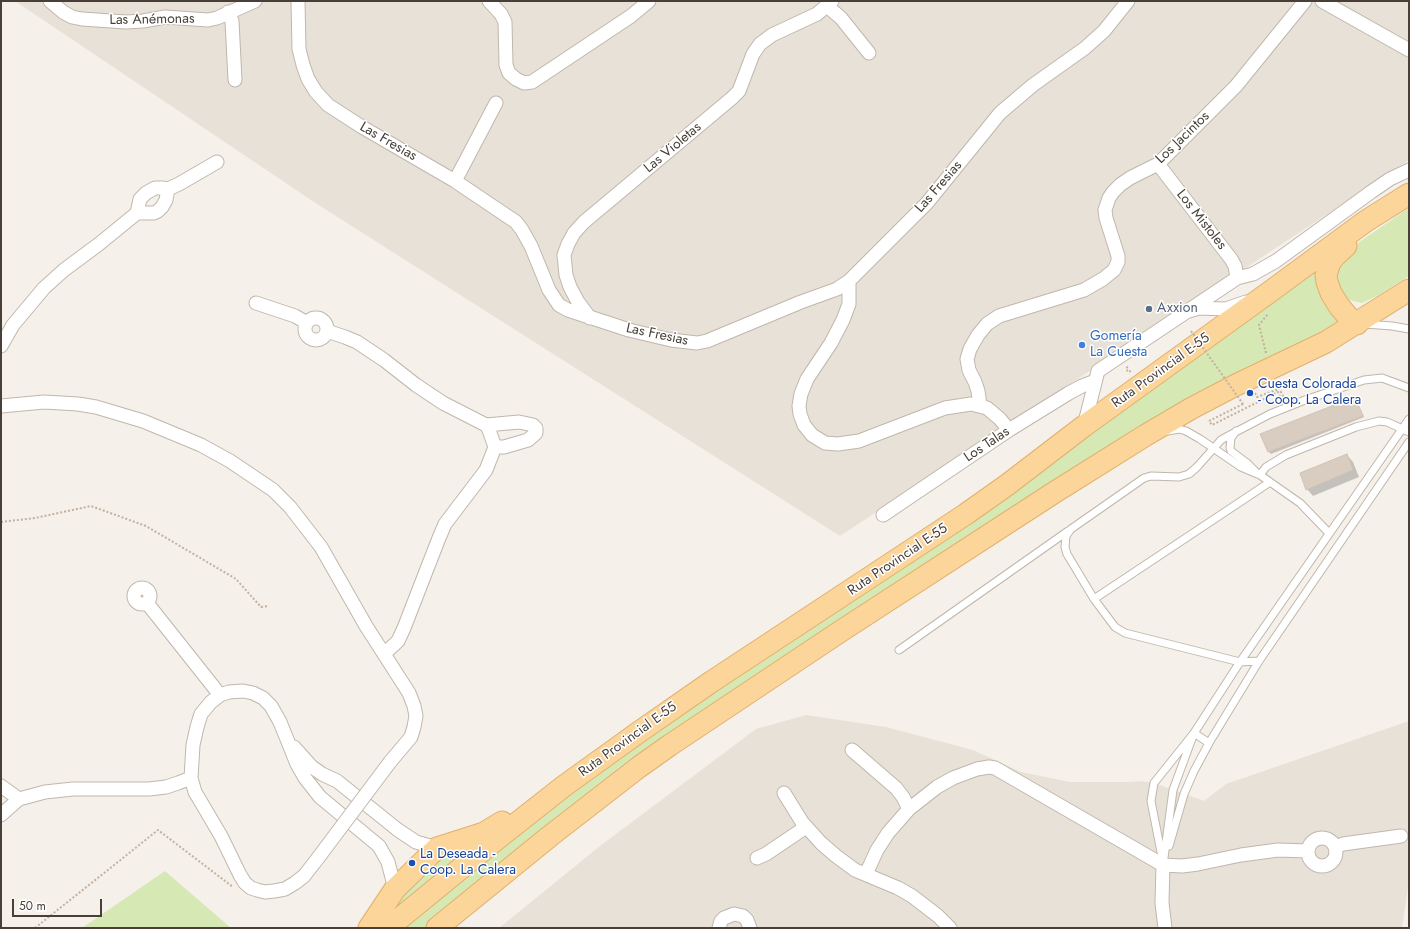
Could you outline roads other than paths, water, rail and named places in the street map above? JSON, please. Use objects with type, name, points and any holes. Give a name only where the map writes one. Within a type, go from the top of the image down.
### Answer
[{"type":"main road","name":"Ruta Provincial E-55","points":[[388,928],[564,786],[639,732],[966,514],[1007,485],[1084,426],[1271,292],[1366,221],[1407,194]]},
{"type":"main road","points":[[1357,324],[1345,314],[1331,293],[1326,275],[1334,256],[1356,239],[1366,221]]},
{"type":"main road","name":"Ruta Provincial E-55","points":[[437,928],[602,796],[670,745],[841,631],[1055,492],[1192,408],[1326,342],[1357,324],[1409,290]]},
{"type":"main road","points":[[1335,299],[1351,308],[1361,309],[1389,294],[1409,290]]},
{"type":"main road","points":[[369,928],[395,889],[437,848],[484,833],[508,818],[595,752],[639,732]]},
{"type":"street","name":"Las Anémonas","points":[[50,1],[62,12],[72,17],[126,22],[165,17],[208,20],[255,1]]},
{"type":"street","name":"Las Fresias","points":[[298,1],[299,49],[308,79],[322,99],[328,105],[362,127],[455,181],[516,222],[531,246],[553,298],[559,305],[590,318],[629,330],[671,340],[697,343],[707,341],[801,302],[838,289],[850,281],[928,203],[1000,114],[1033,85],[1084,48],[1104,31],[1128,1]]},
{"type":"street","points":[[489,1],[501,14],[505,22],[506,65],[510,73],[516,79],[524,83],[532,82],[631,16],[643,3]]},
{"type":"street","name":"Los Jacintos","points":[[980,405],[978,391],[969,370],[967,359],[970,349],[978,335],[987,324],[999,316],[1084,290],[1103,279],[1114,270],[1118,262],[1118,256],[1106,218],[1105,210],[1109,198],[1113,192],[1130,178],[1158,164],[1236,86],[1305,1]]},
{"type":"street","points":[[1322,1],[1409,50]]},
{"type":"street","points":[[830,4],[869,53]]},
{"type":"street","name":"Las Violetas","points":[[590,318],[578,302],[570,287],[566,274],[564,255],[574,233],[584,222],[739,91],[753,54],[760,44],[772,35],[817,14],[830,4]]},
{"type":"street","points":[[228,12],[232,21],[235,80]]},
{"type":"street","points":[[455,181],[496,103]]},
{"type":"street","points":[[1,346],[13,325],[49,283],[137,213],[140,199],[146,193],[154,188],[168,189],[216,162]]},
{"type":"street","name":"Los Mistoles","points":[[1158,164],[1231,259],[1235,266],[1237,278]]},
{"type":"street","points":[[1084,426],[1098,371],[1237,278],[1253,274],[1269,265],[1371,192],[1409,170]]},
{"type":"street","points":[[137,213],[146,214],[158,211],[166,200],[168,189]]},
{"type":"street","points":[[850,281],[849,304],[843,320],[831,343],[807,379],[801,394],[799,406],[800,414],[804,424],[812,435],[825,443],[838,444],[859,441],[945,408],[964,404],[980,405],[987,408],[996,415],[1009,430]]},
{"type":"street","points":[[1184,313],[1199,308],[1226,309],[1271,292]]},
{"type":"street","points":[[256,303],[295,316],[306,323],[305,332],[313,339],[316,340],[323,337],[327,331],[357,342],[384,360],[416,385],[443,403],[486,425],[489,430],[495,447],[486,470],[445,524],[398,641],[384,654]]},
{"type":"street","name":"Los Talas","points":[[883,515],[1009,430],[1069,393],[1096,381]]},
{"type":"street","points":[[1,406],[44,402],[78,404],[96,407],[170,431],[201,445],[230,461],[273,490],[304,524],[321,547],[366,626],[409,693],[416,716],[411,737],[390,762],[318,858],[304,876],[285,889],[265,892],[251,888],[245,883],[221,836],[195,792],[191,778],[193,745],[197,727],[201,714],[211,702],[220,695],[229,692],[243,691],[253,693],[263,698],[271,706],[280,722],[297,764],[305,778],[320,797],[380,846],[388,862],[395,889]]},
{"type":"street","points":[[486,425],[519,422],[533,425],[536,428],[536,433],[528,440],[504,447],[495,447]]},
{"type":"street","points":[[147,603],[220,695]]},
{"type":"street","points":[[287,738],[312,766],[322,774],[337,781],[410,838],[437,848]]},
{"type":"street","points":[[852,750],[896,788],[903,797],[909,809]]},
{"type":"street","points":[[866,874],[888,833],[909,809],[937,786],[977,769],[989,767],[996,768],[1163,865],[1182,866],[1198,864],[1241,855],[1278,850],[1308,851]]},
{"type":"street","points":[[1,815],[19,799],[45,792],[74,789],[132,790],[166,787],[178,784],[191,778]]},
{"type":"street","points":[[320,797],[319,790],[322,784],[328,780],[337,781]]},
{"type":"street","points":[[1,786],[19,799]]},
{"type":"street","points":[[784,793],[806,827],[821,843],[842,861],[855,870],[898,888],[912,896],[938,916],[950,928]]},
{"type":"street","points":[[757,858],[766,854],[806,827]]},
{"type":"street","points":[[1335,847],[1343,844],[1401,836]]},
{"type":"street","points":[[1320,838],[1329,840],[1335,847],[1336,851],[1334,860],[1326,866],[1318,865],[1310,860],[1308,851],[1312,843],[1320,838]]},
{"type":"street","points":[[1163,865],[1162,903],[1165,928]]},
{"type":"street","points":[[719,928],[721,921],[724,918],[734,914],[743,916],[747,920],[750,928]]},
{"type":"lane","points":[[1357,324],[1384,325],[1409,329]]},
{"type":"lane","points":[[1212,447],[1238,430],[1270,414],[1305,400],[1364,380],[1382,378],[1409,388]]},
{"type":"lane","points":[[1163,865],[1151,800],[1154,783],[1194,733],[1240,662],[1329,534],[1406,430],[1409,419]]},
{"type":"lane","points":[[1260,476],[1266,467],[1286,456],[1356,427],[1379,421],[1388,422],[1406,430]]},
{"type":"lane","points":[[1160,436],[1178,429],[1200,439],[1241,467],[1270,482],[1300,504],[1329,534]]},
{"type":"lane","points":[[900,650],[1144,478],[1151,476],[1179,477],[1189,474],[1197,467],[1223,435],[1238,430]]},
{"type":"lane","points":[[1238,430],[1231,438],[1231,451],[1247,463],[1260,476]]},
{"type":"lane","points":[[1163,865],[1184,794],[1194,771],[1210,743],[1260,660],[1409,442]]},
{"type":"lane","points":[[1094,598],[1270,482]]},
{"type":"lane","points":[[1055,492],[1081,484]]},
{"type":"lane","points":[[1071,529],[1066,536],[1066,554],[1094,598],[1115,627],[1125,633],[1240,662],[1260,660]]},
{"type":"lane","points":[[1194,733],[1210,743]]},
{"type":"lane","points":[[1163,865],[1173,790],[1194,733]]},
{"type":"place","name":"Axxion","points":[[1149,309]]},
{"type":"place","name":"Gomería La Cuesta","points":[[1082,345]]},
{"type":"place","name":"Cuesta Colorada - Coop. La Calera","points":[[1250,393]]},
{"type":"place","name":"La Deseada - Coop. La Calera","points":[[412,863]]}]
